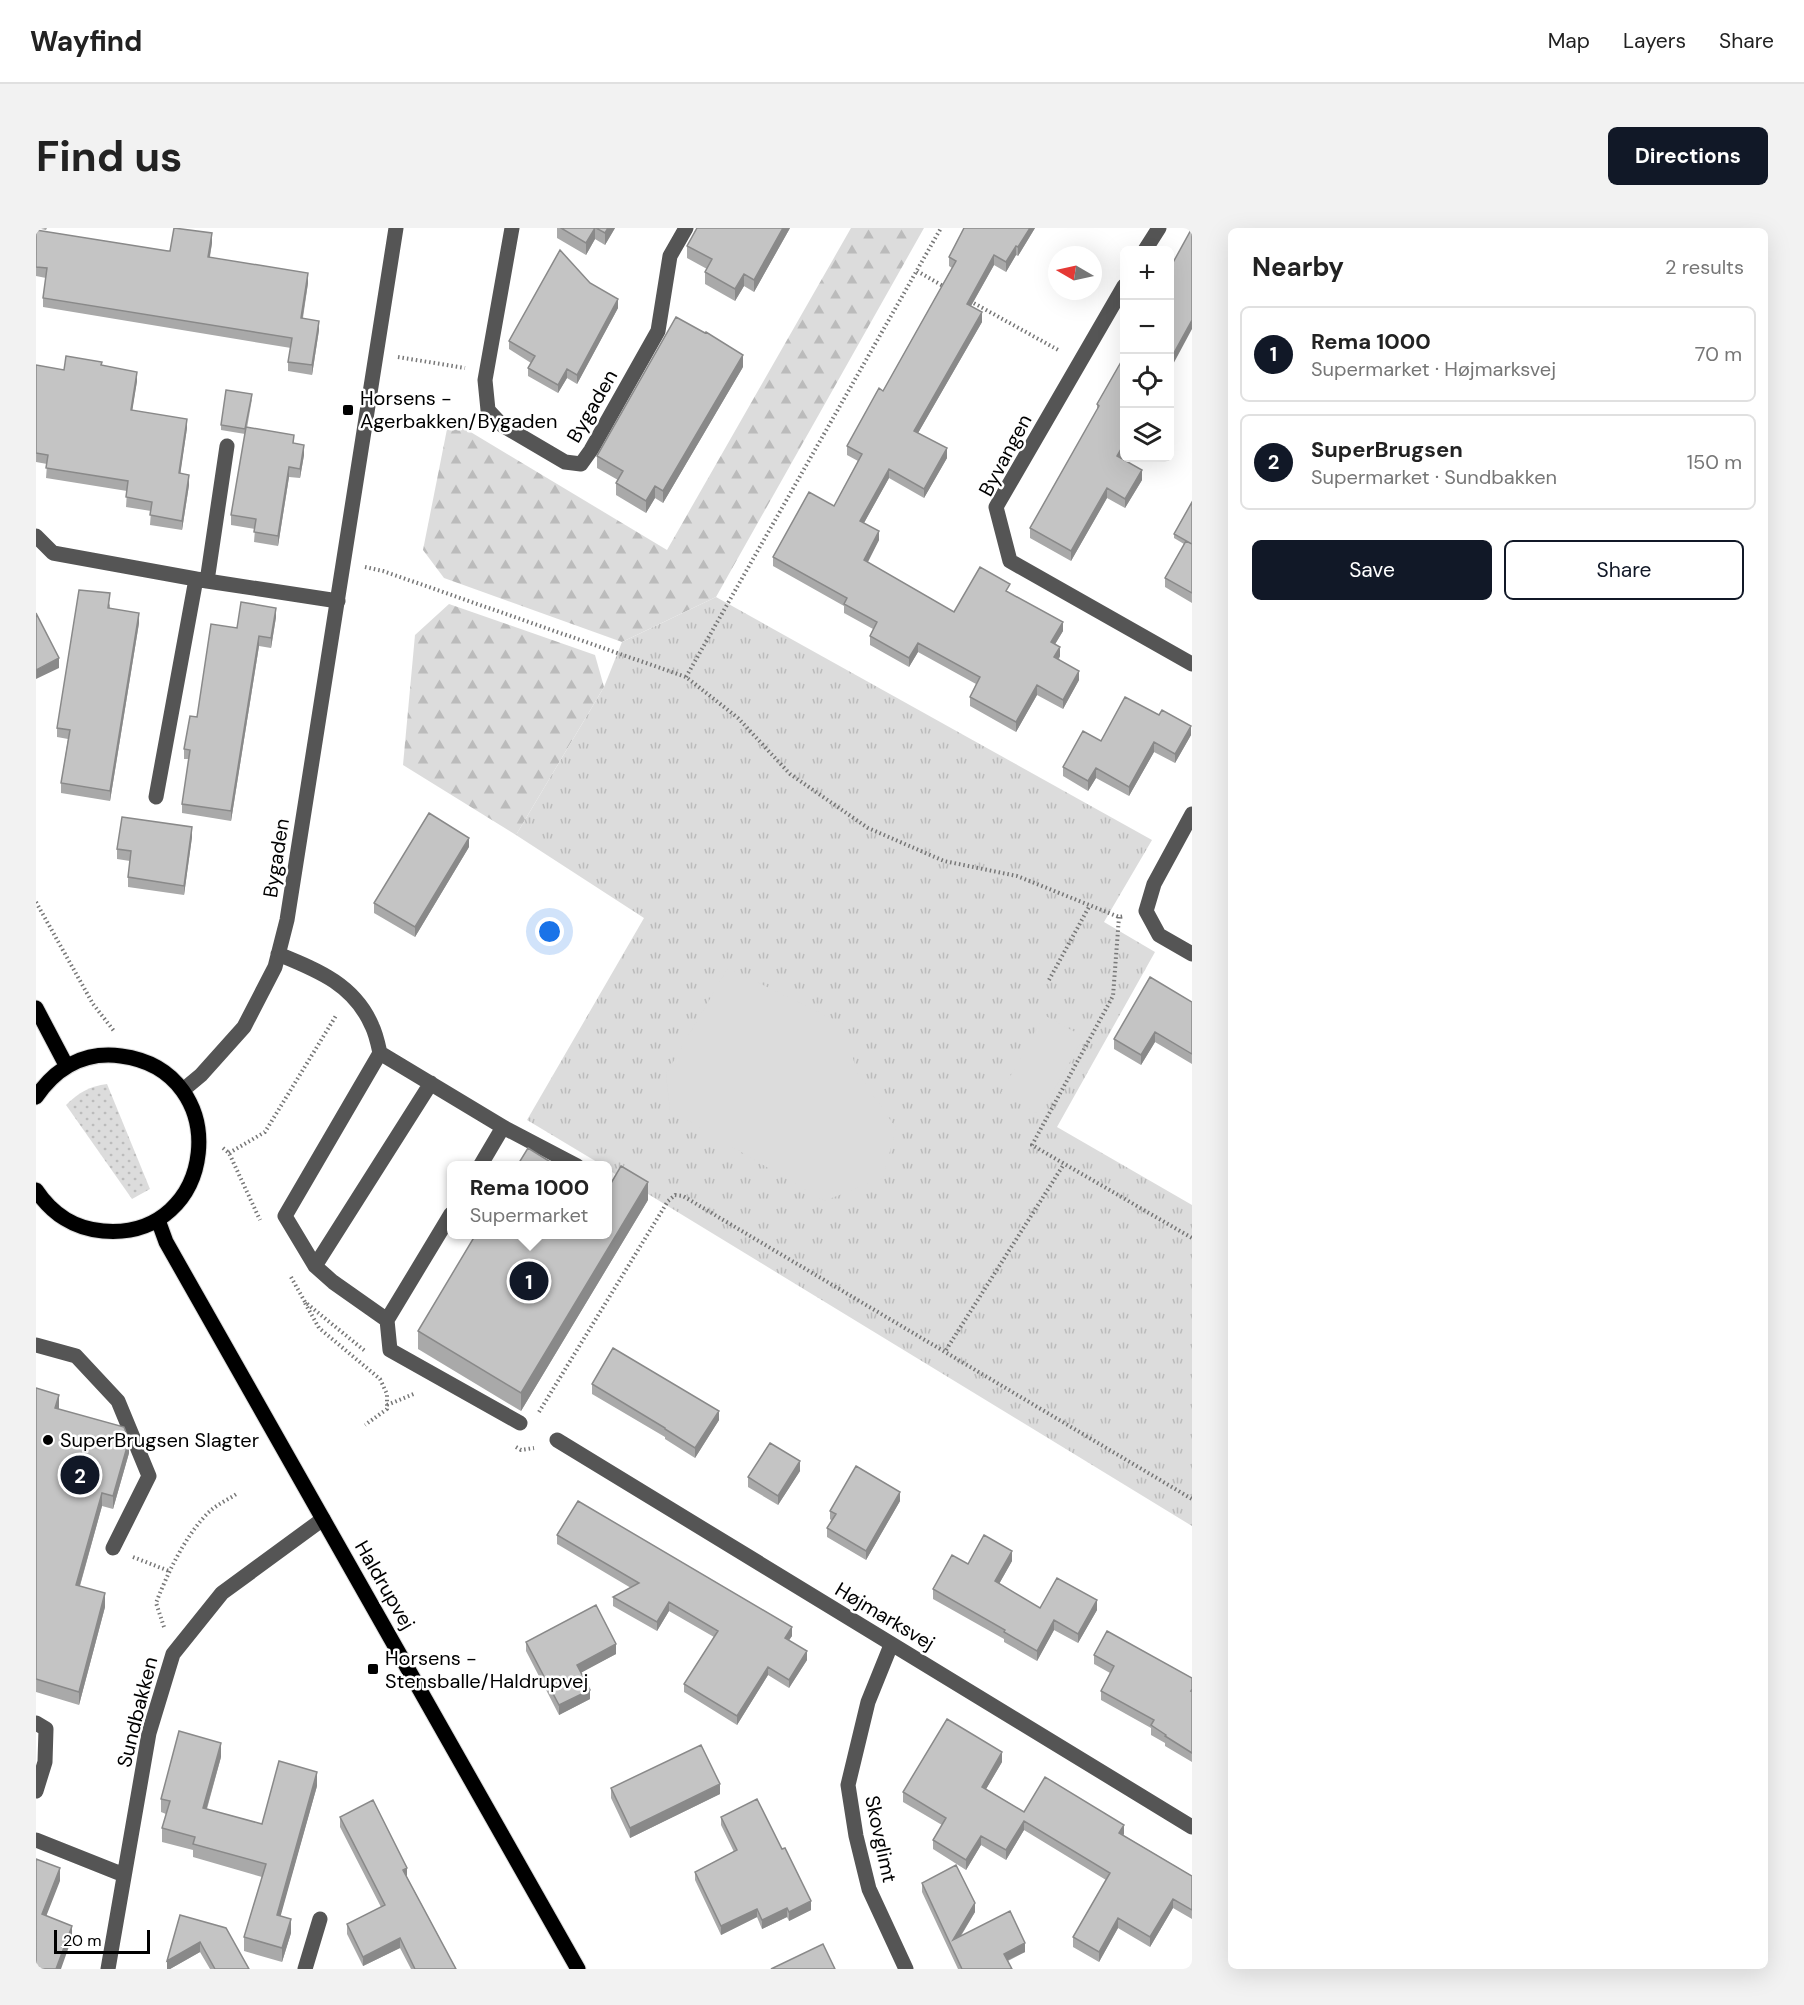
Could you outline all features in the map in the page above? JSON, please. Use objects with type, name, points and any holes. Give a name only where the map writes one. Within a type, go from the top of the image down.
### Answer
[{"type":"main road","points":[[36,1008],[66,1065]]},
{"type":"main road","points":[[36,1097],[44,1085],[66,1065],[88,1056],[110,1054],[135,1058],[149,1062],[163,1071],[183,1090],[195,1113],[200,1132],[199,1160],[186,1192],[158,1220],[139,1228],[118,1232],[88,1230],[69,1222],[51,1209],[36,1190]]},
{"type":"main road","name":"Haldrupvej","points":[[158,1220],[166,1242],[578,1969]]},
{"type":"street","name":"Bygaden","points":[[183,1090],[201,1076],[244,1027],[275,967],[287,920],[396,228]]},
{"type":"street","name":"Bygaden","points":[[512,228],[486,372],[489,410],[502,425],[565,462],[581,464],[658,331],[670,256],[686,228]]},
{"type":"street","points":[[1148,246],[1159,228]]},
{"type":"street","name":"Byvangen","points":[[1120,295],[996,507],[1011,561],[1192,664]]},
{"type":"street","points":[[156,797],[202,580],[226,446]]},
{"type":"street","points":[[36,536],[53,553],[202,580],[338,601]]},
{"type":"street","points":[[1192,814],[1154,884],[1146,911],[1159,935],[1192,954]]},
{"type":"street","points":[[278,954],[317,969],[351,992],[372,1025],[380,1053],[503,1127],[568,1161]]},
{"type":"street","points":[[380,1053],[285,1216],[315,1266],[333,1282],[387,1320]]},
{"type":"street","points":[[315,1266],[431,1083]]},
{"type":"street","points":[[483,1161],[503,1127]]},
{"type":"street","points":[[447,1221],[387,1320],[390,1350],[520,1423]]},
{"type":"street","points":[[36,1345],[76,1356],[118,1401],[149,1476],[113,1548]]},
{"type":"street","name":"Højmarksvej","points":[[558,1440],[1192,1827]]},
{"type":"street","name":"Sundbakken","points":[[108,1969],[149,1733],[173,1654],[222,1593],[323,1519]]},
{"type":"street","name":"Skovglimt","points":[[891,1645],[868,1702],[848,1785],[856,1836],[869,1889],[906,1969]]},
{"type":"street","points":[[36,1723],[46,1729],[45,1762],[36,1791]]},
{"type":"street","points":[[36,1840],[124,1875]]},
{"type":"street","points":[[305,1969],[320,1919]]},
{"type":"path","points":[[686,677],[941,228]]},
{"type":"path","points":[[917,271],[947,288]]},
{"type":"path","points":[[968,300],[1080,363]]},
{"type":"path","points":[[376,354],[486,372]]},
{"type":"path","points":[[344,562],[383,571],[686,677],[738,718],[790,774],[868,828],[944,861],[1017,876],[1119,917],[1146,911]]},
{"type":"path","points":[[36,902],[93,1004],[135,1058]]},
{"type":"path","points":[[1049,980],[1090,905]]},
{"type":"path","points":[[1119,917],[1113,996],[1032,1145],[1192,1238]]},
{"type":"path","points":[[229,1153],[265,1132],[351,992]]},
{"type":"path","points":[[946,1350],[1064,1164]]},
{"type":"path","points":[[536,1417],[668,1201],[675,1196],[683,1196],[946,1350],[1192,1499]]},
{"type":"path","points":[[305,1302],[319,1328],[380,1379],[387,1394],[387,1409],[365,1425]]},
{"type":"path","points":[[387,1405],[422,1390]]},
{"type":"path","points":[[173,1654],[156,1603],[169,1571],[184,1545],[210,1511],[238,1493]]},
{"type":"path","points":[[113,1548],[169,1571]]},
{"type":"green space","points":[[851,228],[924,228],[716,597],[622,642],[444,578],[423,550],[449,419],[667,550]]},
{"type":"green space","points":[[716,597],[1152,840],[1104,922],[1155,952],[1057,1127],[1192,1205],[1192,1526],[612,1172],[612,1161],[595,1161],[527,1120],[644,918],[516,835],[604,687],[622,642]]},
{"type":"green space","points":[[449,604],[595,655],[604,687],[516,835],[403,765],[415,635]]},
{"type":"green space","points":[[728,968],[843,1024],[857,1072],[896,1128],[883,1178],[824,1201],[670,1110],[666,1074]]},
{"type":"green space","points":[[1044,1015],[1084,1037],[1040,1115],[1001,1093]]},
{"type":"green space","points":[[107,1084],[150,1189],[132,1199],[66,1105],[85,1091]]},
{"type":"building","points":[[174,228],[212,233],[208,257],[308,273],[301,318],[319,321],[312,365],[288,362],[292,338],[43,298],[47,268],[36,267],[36,230],[170,251]]},
{"type":"building","points":[[561,228],[595,228],[586,243]]},
{"type":"building","points":[[596,228],[608,228],[605,233]]},
{"type":"building","points":[[697,228],[783,228],[754,280],[744,274],[735,289],[705,272],[712,259],[687,246]]},
{"type":"building","points":[[964,228],[1030,228],[1006,262],[994,255],[967,304],[982,312],[914,431],[947,448],[924,489],[889,469],[860,521],[879,531],[864,560],[954,612],[980,567],[1010,584],[1006,591],[1063,622],[1051,642],[1060,647],[1054,657],[1079,671],[1063,700],[1037,685],[1016,722],[970,697],[980,677],[918,643],[909,658],[870,636],[877,622],[844,604],[847,598],[773,557],[809,492],[834,506],[862,454],[847,446],[879,388],[883,391],[956,261],[949,257]]},
{"type":"building","points":[[1192,228],[1192,320],[1174,353],[1174,300],[1174,261]]},
{"type":"building","points":[[560,250],[590,283],[618,299],[577,375],[567,369],[558,385],[528,368],[535,356],[509,341]]},
{"type":"building","points":[[676,317],[743,355],[663,491],[655,486],[646,501],[616,483],[623,471],[597,456]]},
{"type":"building","points":[[66,356],[102,362],[101,365],[137,372],[131,410],[187,419],[179,473],[189,475],[182,521],[150,515],[152,502],[126,497],[128,481],[46,468],[48,455],[36,453],[36,365],[64,370]]},
{"type":"building","points":[[1120,364],[1120,451],[1117,456],[1120,458],[1120,462],[1128,462],[1142,470],[1125,499],[1107,488],[1071,551],[1030,528],[1099,406],[1097,404]]},
{"type":"building","points":[[226,390],[252,394],[245,429],[221,425]]},
{"type":"building","points":[[246,427],[294,435],[293,443],[304,445],[300,469],[289,467],[278,536],[254,532],[256,519],[231,515]]},
{"type":"building","points":[[1192,502],[1192,544],[1174,534]]},
{"type":"building","points":[[1186,541],[1192,544],[1192,593],[1165,578]]},
{"type":"building","points":[[79,590],[110,593],[108,608],[139,613],[110,791],[61,783],[70,730],[57,728]]},
{"type":"building","points":[[241,602],[276,608],[271,638],[259,636],[231,811],[182,804],[190,750],[184,749],[190,716],[197,717],[211,624],[237,628]]},
{"type":"building","points":[[36,613],[59,658],[36,670]]},
{"type":"building","points":[[1125,697],[1159,715],[1162,710],[1191,726],[1175,754],[1154,742],[1129,787],[1096,768],[1088,781],[1063,767],[1083,731],[1101,741]]},
{"type":"building","points":[[429,813],[469,838],[415,927],[374,903]]},
{"type":"building","points":[[122,817],[192,827],[184,886],[128,877],[131,851],[117,849]]},
{"type":"building","points":[[1150,977],[1192,1002],[1192,1054],[1155,1032],[1141,1055],[1114,1039]]},
{"type":"building","points":[[528,1148],[549,1161],[520,1161]]},
{"type":"building","points":[[621,1166],[648,1182],[521,1393],[418,1331],[473,1239],[612,1239],[612,1181]]},
{"type":"building","points":[[613,1348],[719,1411],[695,1448],[592,1384]]},
{"type":"building","points":[[36,1388],[59,1395],[55,1408],[124,1427],[129,1440],[113,1496],[102,1493],[76,1585],[105,1593],[79,1692],[36,1679]]},
{"type":"building","points":[[770,1443],[800,1461],[778,1496],[748,1477]]},
{"type":"building","points":[[856,1466],[900,1492],[866,1551],[827,1528],[836,1514],[830,1511]]},
{"type":"building","points":[[578,1501],[792,1627],[785,1638],[807,1651],[789,1680],[768,1667],[737,1716],[684,1684],[718,1631],[669,1602],[657,1622],[613,1597],[639,1583],[557,1535]]},
{"type":"building","points":[[984,1535],[1012,1551],[995,1581],[1040,1608],[1057,1578],[1097,1600],[1078,1634],[1054,1620],[1037,1651],[933,1589],[952,1555],[968,1564]]},
{"type":"building","points":[[596,1605],[616,1644],[577,1665],[590,1690],[559,1705],[526,1642]]},
{"type":"building","points":[[1107,1631],[1192,1678],[1192,1753],[1151,1725],[1154,1720],[1101,1691],[1114,1666],[1094,1655]]},
{"type":"building","points":[[947,1719],[1002,1752],[982,1787],[1024,1812],[1045,1777],[1124,1825],[1119,1833],[1192,1876],[1192,1910],[1173,1899],[1150,1937],[1118,1918],[1099,1952],[1073,1937],[1110,1873],[1024,1821],[1006,1850],[981,1836],[966,1860],[933,1840],[946,1818],[903,1792]]},
{"type":"building","points":[[179,1731],[221,1743],[203,1808],[262,1824],[279,1761],[317,1772],[277,1915],[291,1919],[282,1948],[244,1937],[266,1864],[193,1844],[195,1837],[162,1828],[170,1801],[161,1799]]},
{"type":"building","points":[[701,1745],[720,1784],[630,1828],[611,1788]]},
{"type":"building","points":[[757,1799],[782,1849],[785,1848],[811,1901],[789,1912],[787,1908],[762,1920],[757,1909],[721,1926],[695,1872],[737,1850],[721,1817]]},
{"type":"building","points":[[373,1800],[407,1868],[403,1870],[456,1969],[415,1969],[400,1938],[363,1957],[347,1924],[385,1905],[340,1817]]},
{"type":"building","points":[[36,1859],[60,1868],[42,1914],[72,1926],[56,1969],[36,1969]]},
{"type":"building","points":[[956,1865],[975,1903],[953,1940],[1010,1911],[1025,1943],[1004,1954],[1012,1969],[962,1969],[922,1883]]},
{"type":"building","points":[[180,1915],[226,1928],[249,1969],[215,1969],[200,1942],[167,1961]]},
{"type":"building","points":[[823,1944],[835,1969],[771,1969]]},
{"type":"place","name":"Horsens - Agerbakken/Bygaden","points":[[348,410]]},
{"type":"place","name":"Rema 1000","points":[[529,1281]]},
{"type":"place","name":"SuperBrugsen Slagter","points":[[48,1440]]},
{"type":"place","name":"SuperBrugsen","points":[[80,1475]]},
{"type":"place","name":"Horsens - Stensballe/Haldrupvej","points":[[373,1669]]}]
